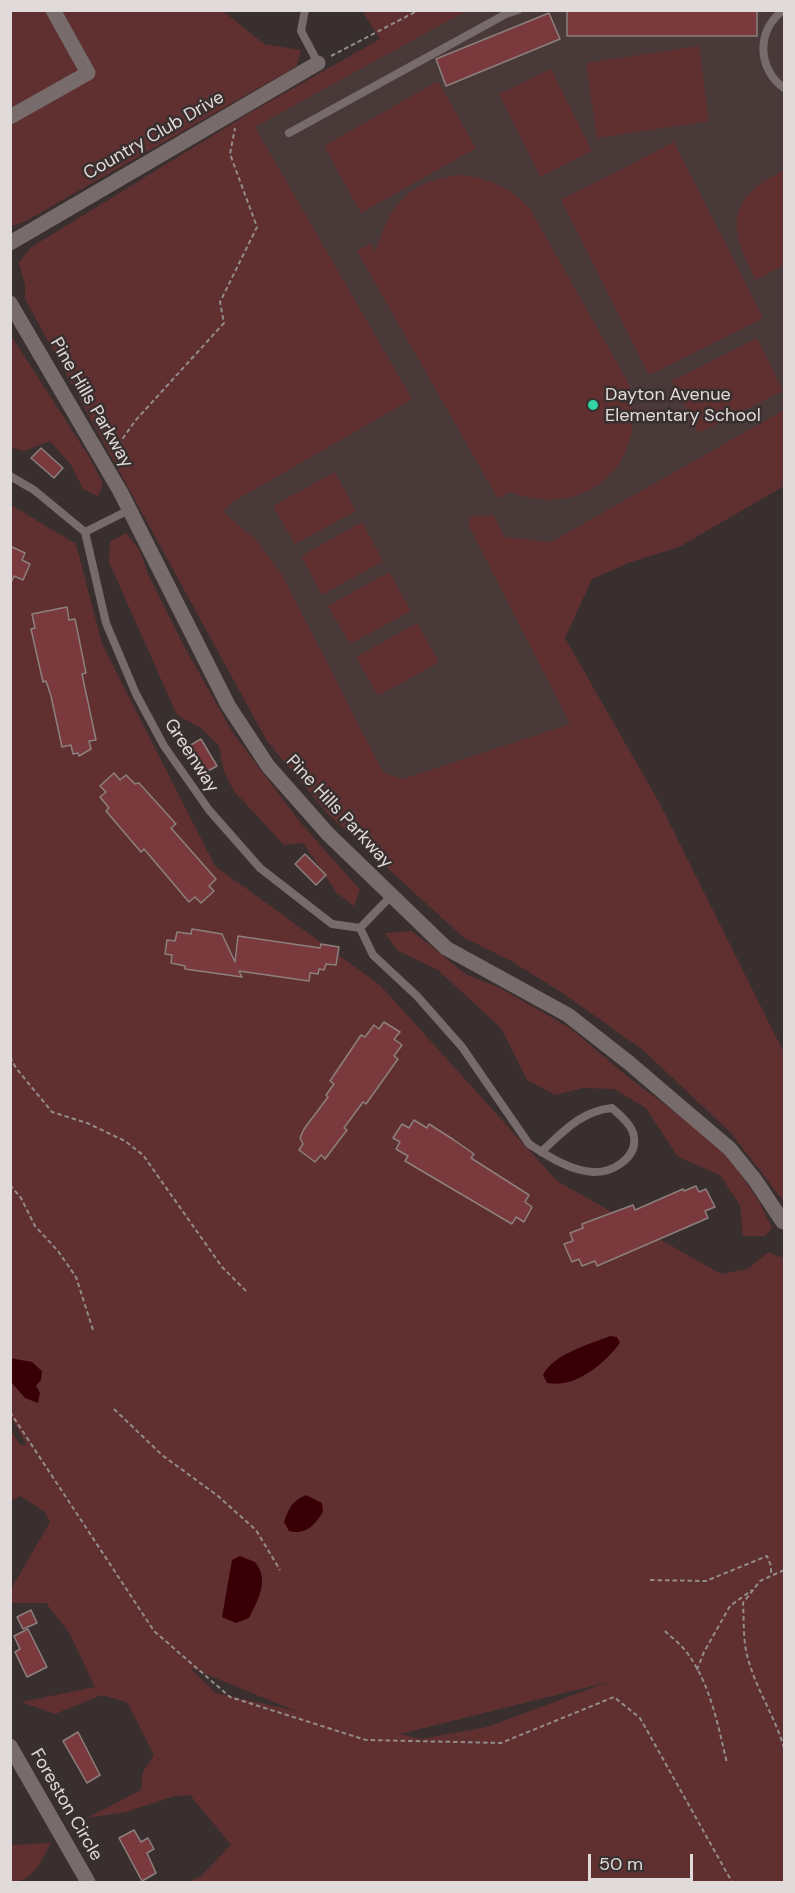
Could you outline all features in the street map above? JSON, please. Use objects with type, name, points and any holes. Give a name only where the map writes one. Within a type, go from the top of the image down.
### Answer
[{"type":"street","points":[[10,117],[88,73],[53,10]]},
{"type":"street","name":"Country Club Drive","points":[[10,243],[318,63]]},
{"type":"street","name":"Pine Hills Parkway","points":[[10,303],[129,510],[228,705],[268,766],[328,834],[447,948],[568,1015],[628,1062],[730,1149],[755,1180],[783,1222]]},
{"type":"street","name":"Foreston Circle","points":[[10,1746],[88,1882]]},
{"type":"lane","points":[[305,10],[301,31],[318,63]]},
{"type":"lane","points":[[289,133],[424,57],[518,10]]},
{"type":"lane","points":[[782,11],[771,22],[762,50],[765,64],[772,77],[784,88]]},
{"type":"lane","points":[[10,476],[34,490],[85,532],[129,510]]},
{"type":"lane","name":"Greenway","points":[[85,532],[106,623],[136,694],[164,746],[209,810],[260,868],[332,924],[360,928]]},
{"type":"lane","points":[[391,896],[360,928],[373,955],[417,996],[462,1047],[529,1144],[541,1152],[570,1167],[594,1172],[618,1167],[631,1153],[634,1137],[627,1122],[612,1108],[596,1110],[581,1116],[541,1152]]},
{"type":"path","points":[[318,63],[419,10]]},
{"type":"path","points":[[104,464],[135,421],[224,323],[220,302],[257,228],[230,154],[237,110]]},
{"type":"path","points":[[10,1057],[15,1068],[52,1112],[87,1123],[125,1141],[143,1155],[222,1267],[248,1293]]},
{"type":"path","points":[[10,1185],[21,1198],[35,1226],[58,1251],[76,1277],[93,1330]]},
{"type":"path","points":[[114,1409],[155,1449],[218,1496],[256,1530],[279,1570]]},
{"type":"path","points":[[10,1412],[154,1631],[230,1698],[366,1740],[501,1743],[614,1697],[640,1718],[732,1882]]},
{"type":"path","points":[[650,1580],[705,1581],[767,1556],[771,1566],[771,1576]]},
{"type":"path","points":[[784,1570],[760,1581],[742,1603],[746,1654],[777,1722],[784,1748]]},
{"type":"path","points":[[697,1670],[730,1606],[754,1588]]},
{"type":"path","points":[[665,1631],[688,1652],[697,1670],[714,1709],[727,1763]]},
{"type":"shaded area","points":[[11,11],[223,11],[264,44],[301,50],[297,66],[24,222],[11,226]]},
{"type":"shaded area","points":[[362,11],[466,11],[255,127],[412,399],[231,503],[223,512],[257,541],[282,575],[383,772],[403,779],[570,724],[470,528],[468,517],[493,515],[505,537],[551,542],[784,410],[784,486],[679,547],[631,562],[592,579],[565,638],[660,804],[784,1053],[784,1202],[732,1134],[643,1050],[561,992],[511,961],[463,937],[327,813],[267,741],[25,299],[25,285],[19,263],[30,248],[246,115],[380,39]]},
{"type":"shaded area","name":"Dayton Avenue Elementary School","points":[[466,11],[784,11],[784,411],[507,568],[584,724],[372,794],[212,514],[412,399],[255,127]]},
{"type":"shaded area","points":[[699,46],[709,121],[597,138],[586,63]]},
{"type":"shaded area","points":[[551,69],[592,151],[540,177],[499,94]]},
{"type":"shaded area","points":[[438,81],[476,148],[361,213],[324,146]]},
{"type":"shaded area","points":[[674,142],[763,318],[649,375],[561,200]]},
{"type":"shaded area","points":[[784,170],[784,265],[756,280],[740,244],[737,216],[742,203],[751,192]]},
{"type":"shaded area","points":[[463,175],[483,179],[508,190],[530,209],[629,384],[633,413],[630,438],[621,461],[606,478],[587,491],[564,498],[538,499],[510,492],[498,499],[357,251],[371,243],[376,252],[381,235],[396,207],[416,188],[445,177]]},
{"type":"shaded area","points":[[10,334],[88,455],[103,483],[98,496],[83,489],[71,465],[50,441],[24,451],[11,448]]},
{"type":"shaded area","points":[[757,338],[783,391],[698,433],[672,381]]},
{"type":"shaded area","points":[[335,472],[356,511],[295,544],[273,506]]},
{"type":"shaded area","points":[[11,505],[76,544],[102,644],[215,866],[380,985],[557,1181],[721,1274],[748,1269],[768,1252],[784,1258],[784,1882],[189,1882],[201,1876],[231,1845],[190,1795],[175,1796],[126,1812],[87,1818],[141,1790],[143,1772],[154,1755],[127,1702],[102,1695],[55,1714],[21,1702],[95,1687],[70,1634],[46,1603],[11,1603],[11,1589],[50,1522],[44,1511],[20,1496],[11,1501],[11,1431],[20,1445],[27,1445],[11,1417]],"holes":[[[191,1668],[296,1711],[216,1693]],[[608,1682],[487,1727],[421,1739],[400,1734]]]},
{"type":"shaded area","points":[[362,522],[383,561],[322,595],[301,556]]},
{"type":"shaded area","points":[[126,533],[140,551],[148,574],[185,648],[233,733],[300,822],[360,890],[354,906],[337,893],[303,843],[284,845],[234,791],[224,772],[219,746],[201,728],[177,715],[109,562],[110,542]]},
{"type":"shaded area","points":[[389,572],[411,611],[350,644],[328,606]]},
{"type":"shaded area","points":[[417,623],[439,662],[378,696],[356,657]]},
{"type":"shaded area","points":[[412,931],[467,975],[500,988],[570,1028],[628,1077],[723,1148],[760,1203],[772,1228],[765,1236],[743,1236],[740,1205],[720,1175],[678,1157],[646,1108],[614,1089],[583,1088],[555,1095],[527,1080],[501,1028],[438,970],[397,950],[385,933]]},
{"type":"shaded area","points":[[610,1336],[617,1337],[620,1343],[597,1367],[568,1382],[547,1383],[543,1375],[548,1367],[563,1355]]},
{"type":"shaded area","points":[[10,1358],[32,1362],[42,1371],[41,1380],[36,1386],[40,1393],[38,1403],[25,1398],[11,1382]]},
{"type":"shaded area","points":[[306,1495],[322,1503],[323,1512],[309,1528],[300,1532],[289,1531],[284,1522],[288,1513],[294,1502]]},
{"type":"shaded area","points":[[240,1556],[255,1562],[262,1576],[262,1583],[259,1597],[249,1618],[236,1623],[222,1617],[232,1560]]},
{"type":"shaded area","points":[[51,1843],[31,1875],[11,1882],[11,1845]]},
{"type":"building","points":[[567,10],[757,10],[757,36],[567,36]]},
{"type":"building","points":[[549,13],[560,39],[446,86],[436,59]]},
{"type":"building","points":[[41,448],[63,468],[54,478],[31,458]]},
{"type":"building","points":[[10,546],[25,553],[22,560],[30,564],[23,580],[14,576],[10,585]]},
{"type":"building","points":[[67,607],[69,620],[75,619],[86,673],[82,674],[96,740],[89,741],[91,749],[79,756],[78,753],[73,754],[71,745],[62,747],[51,696],[46,681],[43,682],[31,629],[35,628],[32,614]]},
{"type":"building","points":[[201,739],[217,766],[204,773],[189,746]]},
{"type":"building","points":[[114,773],[120,780],[126,775],[135,784],[139,783],[176,824],[171,828],[216,879],[209,886],[214,891],[201,903],[195,897],[189,902],[144,849],[141,852],[106,811],[109,808],[100,797],[106,792],[100,786]]},
{"type":"building","points":[[305,854],[326,875],[316,885],[295,864]]},
{"type":"building","points":[[192,929],[222,934],[235,962],[238,936],[320,948],[321,944],[339,947],[336,965],[326,964],[324,970],[319,969],[318,974],[310,973],[309,981],[239,971],[242,977],[185,969],[185,966],[171,963],[172,955],[165,954],[167,940],[175,941],[177,932],[191,934]]},
{"type":"building","points":[[384,1022],[400,1032],[394,1039],[402,1045],[394,1056],[398,1059],[366,1104],[363,1102],[344,1128],[347,1130],[325,1159],[321,1155],[315,1162],[299,1150],[303,1144],[300,1138],[304,1129],[328,1097],[326,1095],[334,1084],[330,1081],[361,1035],[365,1037],[374,1025],[379,1029]]},
{"type":"building","points":[[414,1120],[427,1128],[429,1124],[454,1140],[474,1154],[471,1158],[529,1195],[525,1202],[532,1207],[524,1222],[516,1217],[512,1224],[405,1161],[408,1156],[396,1149],[400,1142],[393,1138],[402,1124],[409,1128]]},
{"type":"building","points":[[696,1186],[699,1192],[706,1189],[715,1207],[705,1211],[708,1218],[597,1266],[595,1261],[582,1266],[579,1259],[572,1262],[564,1244],[573,1241],[570,1233],[583,1228],[582,1224],[633,1205],[635,1210],[683,1189],[684,1191]]},
{"type":"building","points":[[31,1610],[37,1623],[23,1629],[17,1617]]},
{"type":"building","points":[[28,1629],[47,1667],[27,1677],[15,1652],[20,1649],[14,1636]]},
{"type":"building","points":[[78,1732],[100,1775],[87,1783],[63,1741]]},
{"type":"building","points":[[134,1830],[141,1842],[148,1838],[154,1849],[147,1853],[156,1873],[142,1881],[119,1838]]},
{"type":"place","name":"Dayton Avenue Elementary School","points":[[593,405]]}]
